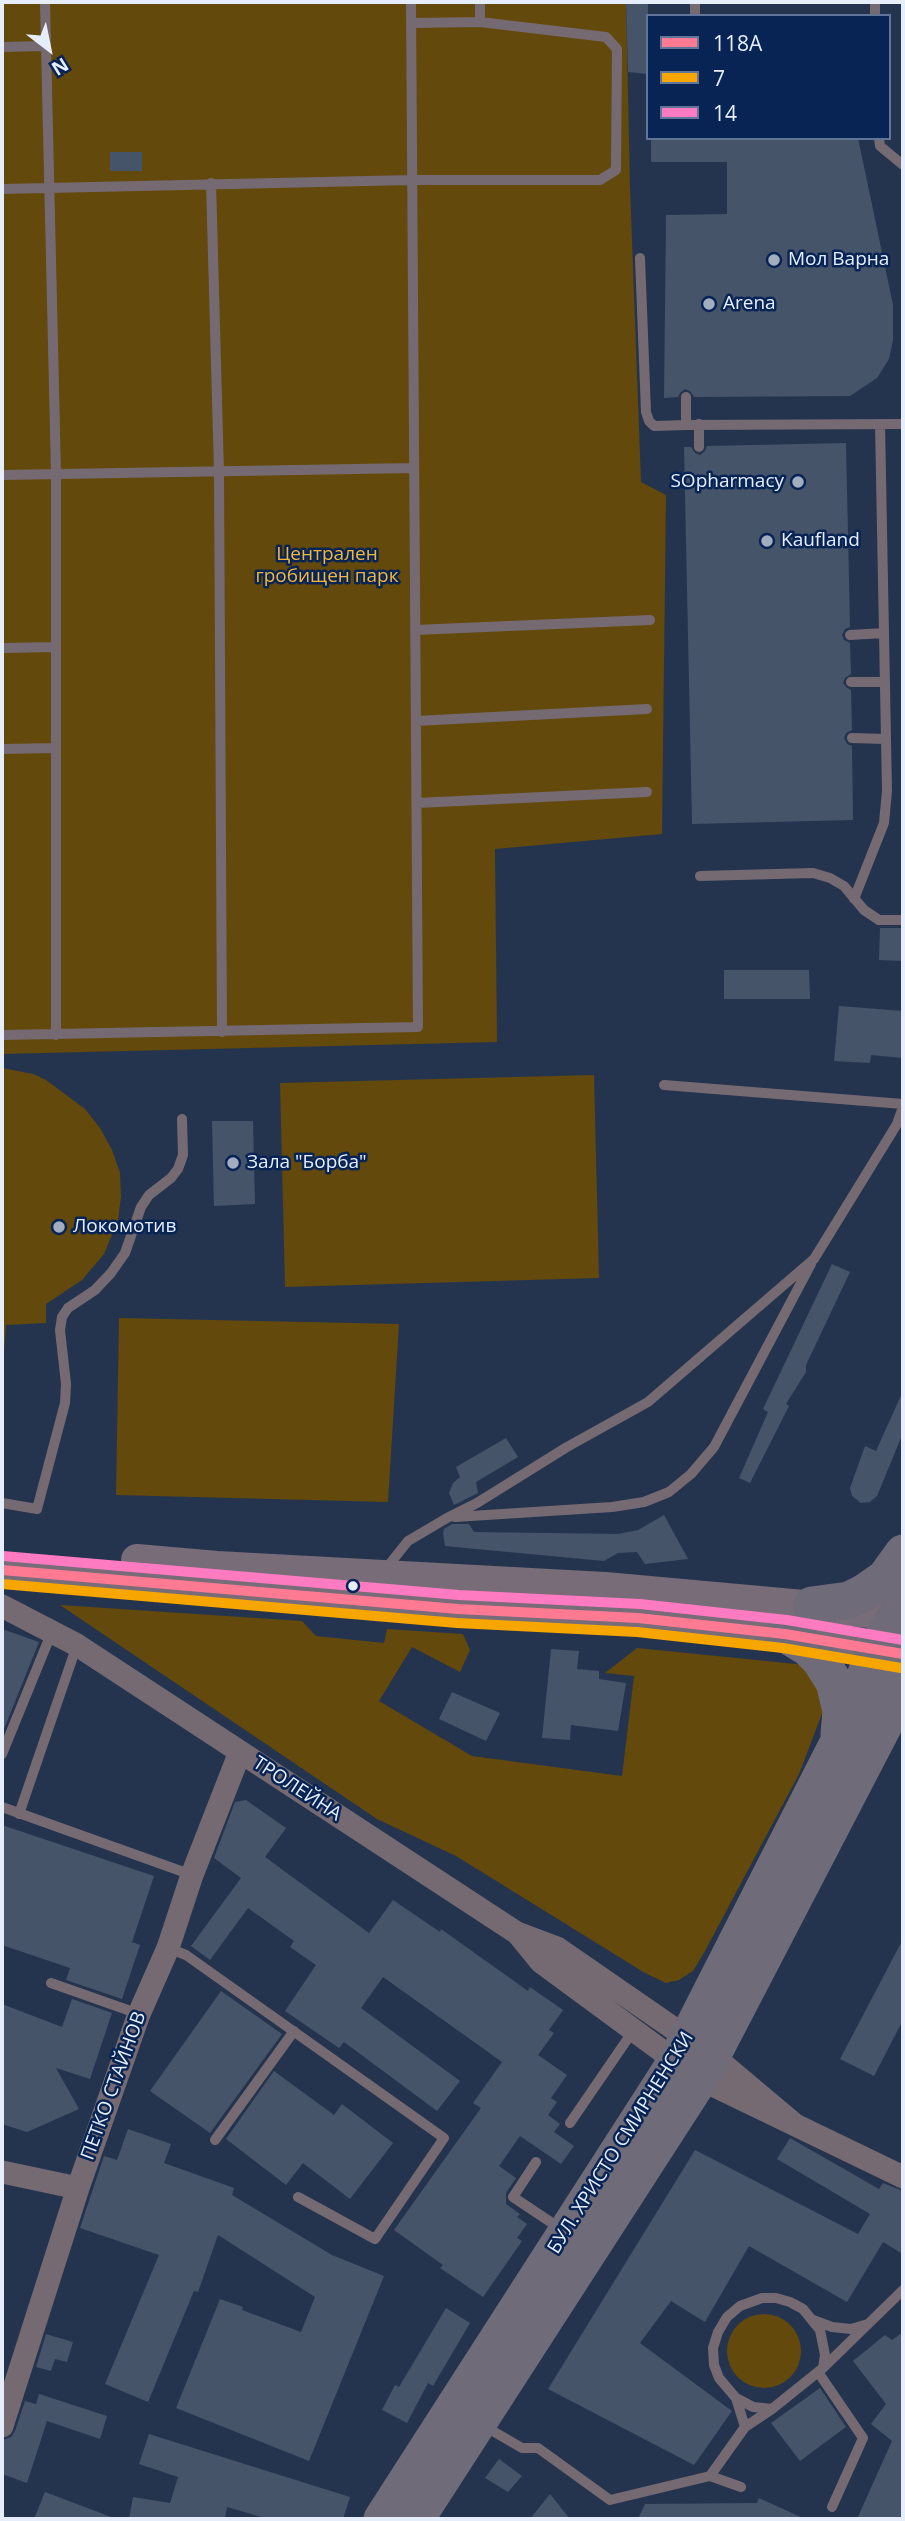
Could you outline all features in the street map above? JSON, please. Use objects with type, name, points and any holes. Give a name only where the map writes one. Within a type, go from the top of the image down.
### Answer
[{"type":"main road","points":[[2,1549],[217,1567],[605,1588],[812,1605],[902,1609]]},
{"type":"main road","points":[[812,1605],[849,1600],[865,1592],[885,1578],[903,1553]]},
{"type":"main road","points":[[2,1570],[458,1609],[638,1618],[785,1634],[889,1651]]},
{"type":"main road","name":"БУЛ. ХРИСТО СМИРНЕНСКИ","points":[[382,2519],[566,2232],[693,2059],[837,1745],[889,1651],[902,1609]]},
{"type":"main road","points":[[785,1634],[808,1648],[820,1660],[834,1682],[841,1711],[837,1745]]},
{"type":"main road","name":"БУЛ. ХРИСТО СМИРНЕНСКИ","points":[[416,2519],[478,2423],[893,1714],[903,1676]]},
{"type":"street","name":"ТРОЛЕЙНА","points":[[2,1606],[77,1645],[517,1933],[557,1948],[693,2059],[794,2124],[903,2177]]},
{"type":"street","name":"ПЕТКО СТАЙНОВ","points":[[2,2426],[78,2188],[139,2014],[168,1948],[192,1875],[240,1752]]},
{"type":"street","name":"ТРОЛЕЙНА","points":[[517,1933],[541,1962],[632,2031],[693,2059]]},
{"type":"street","points":[[2,2172],[78,2188]]},
{"type":"lane","points":[[46,2],[56,474],[56,1035]]},
{"type":"lane","points":[[2,1035],[418,1027],[411,2]]},
{"type":"lane","points":[[480,2],[480,22]]},
{"type":"lane","points":[[2,188],[412,180],[600,180],[616,170],[617,49],[607,37],[480,22],[411,23]]},
{"type":"lane","points":[[2,47],[45,46]]},
{"type":"lane","points":[[880,142],[903,165]]},
{"type":"lane","points":[[211,183],[219,472],[222,1032]]},
{"type":"lane","points":[[640,258],[646,412],[649,421],[660,428],[699,424],[903,424]]},
{"type":"lane","points":[[685,397],[686,425]]},
{"type":"lane","points":[[699,424],[699,447]]},
{"type":"lane","points":[[854,899],[884,823],[887,791],[880,424]]},
{"type":"lane","points":[[2,475],[414,468]]},
{"type":"lane","points":[[415,630],[650,620]]},
{"type":"lane","points":[[850,635],[884,633]]},
{"type":"lane","points":[[2,648],[56,647]]},
{"type":"lane","points":[[851,682],[884,681]]},
{"type":"lane","points":[[416,721],[647,709]]},
{"type":"lane","points":[[852,738],[885,739]]},
{"type":"lane","points":[[2,749],[56,748]]},
{"type":"lane","points":[[416,803],[647,792]]},
{"type":"lane","points":[[701,876],[813,873],[844,886],[864,910],[879,920],[903,920]]},
{"type":"lane","points":[[447,1518],[612,1507],[644,1502],[669,1492],[691,1474],[715,1447],[814,1259],[897,1124],[903,1106],[664,1085]]},
{"type":"lane","points":[[2,1503],[37,1509],[65,1403],[66,1384],[60,1330],[62,1317],[68,1308],[94,1290],[111,1273],[125,1253],[141,1207],[149,1195],[178,1169],[183,1154],[182,1119]]},
{"type":"lane","points":[[381,1575],[408,1541],[648,1402],[814,1259]]},
{"type":"lane","points":[[2,1754],[51,1633]]},
{"type":"lane","points":[[19,1814],[77,1645]]},
{"type":"lane","points":[[2,1807],[192,1875]]},
{"type":"lane","points":[[168,1948],[186,1955],[444,2138],[375,2239],[298,2197]]},
{"type":"lane","points":[[51,1983],[139,2014]]},
{"type":"lane","points":[[215,2140],[294,2031]]},
{"type":"lane","points":[[570,2123],[632,2031]]},
{"type":"lane","points":[[536,2162],[513,2197],[566,2232]]},
{"type":"lane","points":[[710,2476],[745,2427],[820,2370],[903,2290]]},
{"type":"lane","points":[[772,2409],[752,2407],[736,2398],[719,2378],[714,2365],[713,2348],[727,2317],[740,2306],[751,2301],[776,2298],[803,2309],[813,2320],[824,2342],[820,2370],[863,2438],[832,2507]]},
{"type":"lane","points":[[813,2320],[832,2327],[851,2329],[870,2323]]},
{"type":"lane","points":[[736,2398],[745,2427]]},
{"type":"lane","points":[[478,2423],[522,2448],[538,2448],[610,2500],[710,2476],[741,2487]]},
{"type":"green space","name":"Централен гробищен парк","points":[[2,2],[626,2],[641,482],[666,495],[662,834],[495,849],[497,1042],[2,1054]]},
{"type":"green space","name":"Локомотив","points":[[2,1068],[33,1074],[46,1080],[85,1109],[112,1150],[120,1173],[121,1197],[118,1220],[104,1254],[82,1280],[46,1304],[46,1323],[6,1325],[2,1381]]},
{"type":"green space","points":[[594,1075],[599,1278],[285,1287],[280,1083]]},
{"type":"green space","points":[[119,1318],[399,1324],[388,1502],[116,1495]]},
{"type":"green space","points":[[60,1605],[302,1621],[316,1636],[384,1643],[387,1629],[463,1634],[470,1650],[460,1672],[412,1647],[379,1701],[472,1756],[622,1776],[634,1676],[605,1673],[637,1648],[806,1665],[819,1678],[823,1711],[799,1774],[705,1951],[693,1971],[679,1980],[666,1983],[645,1973],[456,1856],[377,1819]]},
{"type":"green space","points":[[764,2314],[778,2317],[790,2325],[798,2337],[801,2351],[798,2365],[790,2377],[778,2385],[764,2388],[750,2385],[738,2377],[730,2365],[727,2351],[730,2337],[738,2325],[750,2317]]},
{"type":"building","points":[[626,2],[648,2],[646,74],[628,72]]},
{"type":"building","name":"Мол Варна","points":[[651,140],[858,140],[893,305],[893,340],[889,359],[877,378],[850,396],[694,397],[685,389],[678,397],[664,398],[666,215],[727,214],[727,162],[651,162]]},
{"type":"building","points":[[110,152],[142,152],[142,171],[110,171]]},
{"type":"building","name":"Kaufland","points":[[846,443],[850,627],[845,629],[842,635],[844,640],[850,643],[851,674],[843,683],[851,690],[852,730],[846,733],[844,738],[847,744],[852,746],[853,820],[692,824],[684,447],[691,447],[700,455],[707,446]]},
{"type":"building","points":[[880,928],[903,928],[903,961],[879,960]]},
{"type":"building","points":[[724,970],[809,970],[810,999],[724,999]]},
{"type":"building","points":[[839,1006],[903,1011],[903,1058],[871,1055],[870,1063],[834,1061]]},
{"type":"building","name":"Зала \"Борба\"","points":[[212,1121],[253,1121],[255,1204],[214,1206]]},
{"type":"building","points":[[832,1264],[850,1272],[806,1365],[806,1372],[786,1404],[789,1406],[750,1483],[739,1478],[768,1412],[763,1409]]},
{"type":"building","points":[[903,1391],[903,1433],[877,1496],[870,1502],[861,1503],[852,1496],[850,1488],[865,1446],[876,1451]]},
{"type":"building","points":[[506,1438],[518,1457],[476,1482],[478,1493],[454,1505],[449,1493],[453,1483],[460,1477],[456,1467]]},
{"type":"building","points":[[664,1515],[688,1559],[645,1564],[637,1552],[618,1553],[604,1561],[445,1546],[443,1533],[444,1529],[452,1524],[469,1524],[474,1532],[618,1534],[638,1530]]},
{"type":"building","points":[[2,1629],[39,1642],[2,1734]]},
{"type":"building","points":[[551,1649],[579,1651],[577,1669],[599,1671],[599,1679],[626,1683],[618,1731],[571,1725],[570,1740],[542,1738]]},
{"type":"building","points":[[452,1692],[500,1713],[486,1741],[439,1719]]},
{"type":"building","points":[[246,1800],[286,1828],[265,1857],[369,1933],[393,1900],[440,1932],[441,1929],[528,1991],[530,1987],[563,2010],[549,2030],[554,2033],[538,2055],[567,2075],[551,2098],[557,2102],[548,2115],[560,2124],[554,2132],[574,2146],[561,2164],[520,2136],[499,2166],[516,2178],[506,2193],[506,2204],[520,2214],[517,2217],[527,2224],[517,2238],[522,2241],[483,2297],[440,2268],[443,2265],[394,2230],[481,2108],[473,2103],[502,2062],[383,1977],[361,2008],[460,2081],[437,2111],[344,2042],[339,2048],[285,2011],[316,1965],[290,1947],[294,1941],[248,1908],[210,1960],[191,1946],[241,1878],[214,1858],[235,1802]]},
{"type":"building","points":[[2,1825],[154,1876],[132,1942],[140,1945],[122,1999],[66,1980],[70,1968],[2,1945]]},
{"type":"building","points":[[903,1939],[903,2020],[874,2076],[840,2059]]},
{"type":"building","points":[[221,1991],[282,2034],[210,2133],[150,2091]]},
{"type":"building","points":[[72,1999],[112,2013],[90,2079],[56,2068],[79,2109],[27,2132],[2,2124],[2,2004],[62,2027]]},
{"type":"building","points":[[274,2071],[334,2115],[342,2104],[393,2143],[350,2199],[303,2163],[286,2185],[226,2139]]},
{"type":"building","points":[[128,2129],[171,2144],[164,2163],[234,2188],[232,2195],[332,2255],[384,2276],[309,2461],[176,2408],[220,2299],[301,2332],[315,2297],[218,2235],[198,2292],[194,2291],[148,2402],[105,2384],[159,2255],[80,2228],[104,2156],[117,2160]]},
{"type":"building","points":[[790,2138],[879,2189],[883,2183],[903,2191],[903,2254],[883,2242],[847,2302],[749,2246],[705,2322],[671,2301],[640,2343],[732,2411],[694,2465],[548,2389],[695,2150],[858,2234],[870,2214],[777,2159]]},
{"type":"building","points":[[446,2308],[470,2323],[433,2386],[428,2383],[407,2423],[382,2410],[395,2385],[399,2387]]},
{"type":"building","points":[[903,2332],[903,2519],[857,2519],[892,2441],[871,2424],[886,2404],[853,2361],[885,2335],[892,2340]]},
{"type":"building","points":[[46,2334],[73,2342],[67,2362],[55,2359],[51,2371],[36,2367]]},
{"type":"building","points":[[820,2388],[846,2427],[800,2461],[771,2423]]},
{"type":"building","points":[[39,2394],[107,2416],[100,2439],[47,2421],[27,2483],[2,2474],[2,2444],[3,2440],[11,2437],[15,2431],[25,2401],[36,2404]]},
{"type":"building","points":[[149,2434],[350,2497],[343,2519],[268,2519],[227,2507],[225,2519],[129,2519],[133,2497],[170,2503],[178,2477],[139,2464]]},
{"type":"building","points":[[499,2459],[522,2476],[508,2492],[485,2478]]},
{"type":"building","points":[[45,2492],[114,2518],[114,2519],[34,2519]]},
{"type":"building","points":[[550,2494],[570,2519],[530,2519]]},
{"type":"building","points":[[759,2498],[805,2519],[638,2519],[645,2504],[757,2503]]},
{"type":"transit line","name":"14","points":[[3,1556],[459,1595],[640,1604],[787,1620],[903,1640]]},
{"type":"transit line","name":"118А","points":[[2,1570],[458,1609],[638,1618],[785,1634],[903,1654]]},
{"type":"transit line","name":"7","points":[[2,1584],[457,1623],[637,1632],[783,1648],[901,1668]]},
{"type":"place","name":"Мол Варна","points":[[774,260]]},
{"type":"place","name":"Arena","points":[[709,304]]},
{"type":"place","name":"SOpharmacy","points":[[798,482]]},
{"type":"place","name":"Kaufland","points":[[767,541]]},
{"type":"place","name":"Зала \"Борба\"","points":[[233,1163]]},
{"type":"place","name":"Локомотив","points":[[59,1227]]}]
